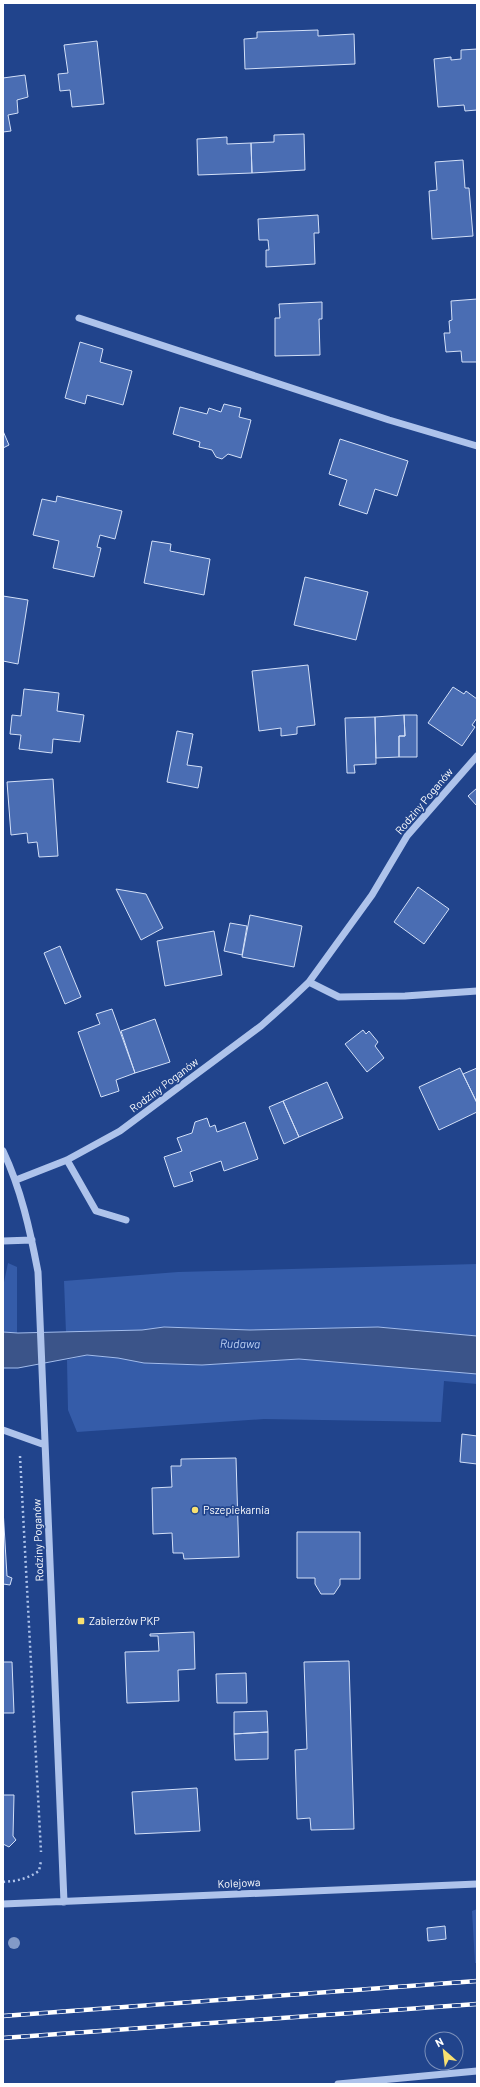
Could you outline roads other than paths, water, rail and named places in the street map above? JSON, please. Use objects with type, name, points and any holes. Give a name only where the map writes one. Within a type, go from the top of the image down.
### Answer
[{"type":"street","points":[[79,318],[389,420],[477,446]]},
{"type":"street","name":"Rodziny Poganów","points":[[16,1180],[67,1160],[103,1142],[261,1026],[309,982],[372,895],[407,836],[477,756]]},
{"type":"street","points":[[309,982],[339,996],[405,996],[477,990]]},
{"type":"street","name":"Rodziny Poganów","points":[[3,1151],[16,1180],[32,1240],[38,1272],[64,1902]]},
{"type":"street","points":[[67,1160],[96,1211],[126,1220]]},
{"type":"street","points":[[3,1241],[32,1240]]},
{"type":"street","points":[[3,1430],[45,1445]]},
{"type":"street","name":"Kolejowa","points":[[3,1904],[477,1884]]},
{"type":"street","points":[[338,2084],[477,2071]]},
{"type":"water","name":"Rudawa","points":[[164,1327],[250,1330],[378,1327],[477,1336],[477,1374],[299,1359],[202,1365],[144,1363],[118,1358],[87,1355],[18,1368],[3,1368],[3,1332],[18,1333],[142,1330]]},
{"type":"railway","points":[[3,2016],[477,1981]]},
{"type":"railway","points":[[3,2038],[477,2004]]},
{"type":"place","name":"Pszepiekarnia","points":[[195,1510]]},
{"type":"place","name":"Zabierzów PKP","points":[[81,1621]]}]
